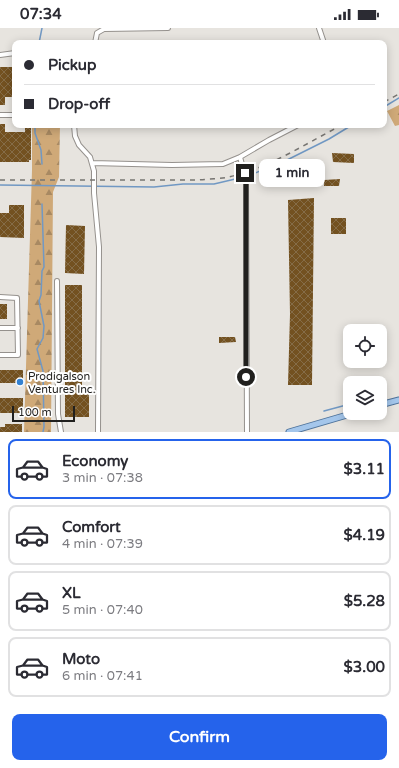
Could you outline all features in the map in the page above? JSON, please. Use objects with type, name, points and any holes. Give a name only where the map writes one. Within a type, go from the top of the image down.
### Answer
[{"type":"main road","points":[[387,403],[399,400]]},
{"type":"main road","points":[[289,432],[343,416]]},
{"type":"lane","points":[[95,40],[97,33],[104,29],[168,28]]},
{"type":"lane","points":[[319,28],[323,40]]},
{"type":"lane","points":[[0,55],[12,53]]},
{"type":"lane","points":[[0,115],[12,115]]},
{"type":"lane","points":[[74,128],[75,136],[79,145],[90,157],[92,163],[99,246],[98,432]]},
{"type":"lane","points":[[92,163],[172,165],[224,164],[240,157],[268,140],[292,128]]},
{"type":"lane","points":[[240,157],[246,177],[247,432]]},
{"type":"lane","points":[[57,281],[58,414],[61,432]]},
{"type":"lane","points":[[0,297],[17,298],[18,328],[18,355],[0,355]]},
{"type":"lane","points":[[0,328],[18,328]]},
{"type":"green space","points":[[399,105],[399,125],[395,126],[387,111]]},
{"type":"green space","points":[[32,128],[60,128],[59,177],[53,192],[51,432],[24,432]]},
{"type":"building","points":[[0,67],[12,67],[12,97],[5,97],[5,105],[0,105]]},
{"type":"building","points":[[0,124],[5,124],[5,132],[25,132],[25,128],[31,128],[31,160],[29,160],[29,162],[0,162]]},
{"type":"building","points":[[332,153],[354,154],[354,163],[333,162]]},
{"type":"building","points":[[340,179],[339,186],[324,186],[324,180]]},
{"type":"building","points":[[314,198],[312,385],[288,385],[290,314],[288,200]]},
{"type":"building","points":[[9,205],[24,205],[24,238],[0,237],[0,213],[9,213]]},
{"type":"building","points":[[331,218],[346,218],[346,234],[331,234]]},
{"type":"building","points":[[66,225],[85,226],[84,274],[65,273]]},
{"type":"building","points":[[65,285],[82,285],[82,393],[89,393],[89,417],[65,417]]},
{"type":"building","points":[[0,304],[7,304],[7,319],[0,319]]},
{"type":"building","points":[[219,337],[235,337],[236,342],[219,343]]},
{"type":"building","points":[[0,370],[23,370],[23,383],[0,383]]},
{"type":"building","points":[[0,398],[23,398],[23,413],[0,413]]},
{"type":"building","points":[[5,424],[22,424],[22,432],[0,432],[0,427],[5,427]]},
{"type":"waterway","points":[[40,40],[42,28]]},
{"type":"waterway","points":[[387,105],[399,98]]},
{"type":"waterway","points":[[35,128],[35,133],[41,150],[42,164]]},
{"type":"waterway","points":[[0,185],[154,187],[183,184],[214,184],[248,176],[287,160],[329,139],[347,128]]},
{"type":"waterway","points":[[42,204],[44,267],[42,271],[41,295],[39,301],[44,326],[43,338],[37,349],[43,371],[43,432]]},
{"type":"waterway","points":[[324,411],[343,406]]},
{"type":"railway","points":[[387,100],[399,94]]},
{"type":"railway","points":[[0,180],[198,180],[225,178],[244,173],[273,162],[336,128]]},
{"type":"place","name":"Prodigalson Ventures Inc.","points":[[20,382]]},
{"type":"route","points":[[245,173],[246,377]]}]
